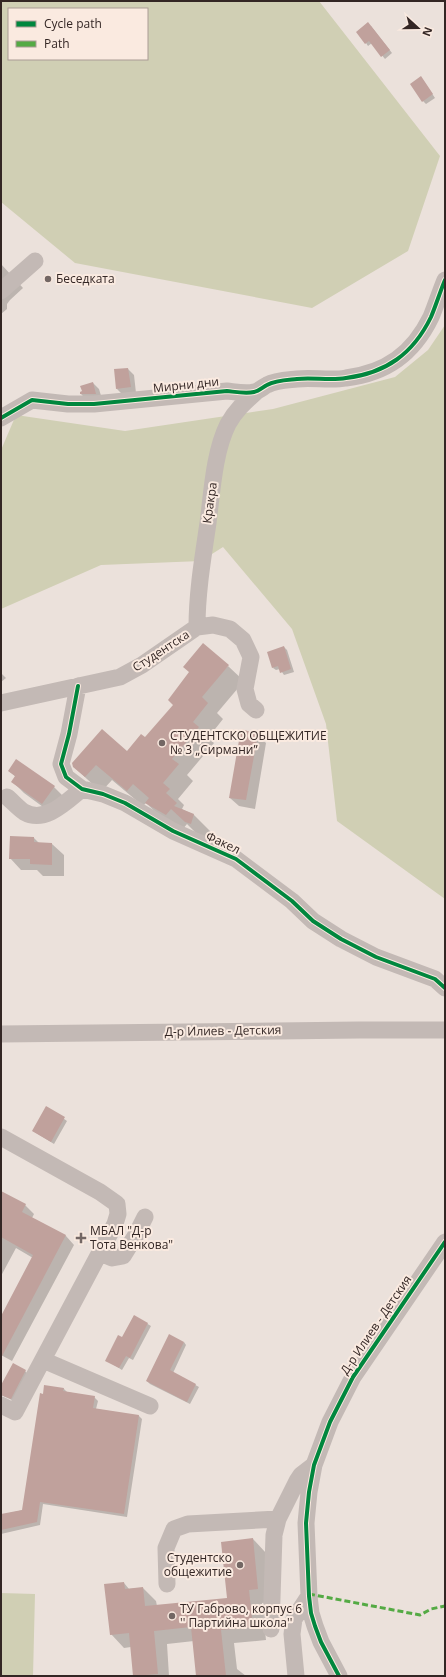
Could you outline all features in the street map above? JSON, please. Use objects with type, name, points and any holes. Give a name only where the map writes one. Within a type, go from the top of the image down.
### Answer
[{"type":"street","points":[[1,291],[35,261]]},
{"type":"street","name":"Мирни дни","points":[[1,418],[32,400],[68,404],[94,404],[227,391],[256,392],[269,384],[283,381],[306,378],[325,380],[346,378],[382,369],[399,359],[414,343],[424,329],[431,316],[445,280]]},
{"type":"street","name":"Кракра","points":[[196,627],[199,589],[215,469],[222,441],[228,425],[236,411],[256,392]]},
{"type":"street","name":"Студентска","points":[[1,703],[120,677],[142,665],[196,627],[213,625],[230,629],[243,640],[250,658],[245,689],[249,704],[256,710]]},
{"type":"street","name":"Факел","points":[[78,686],[69,734],[61,764],[66,778],[82,790],[104,794],[125,803],[173,831],[236,859],[292,902],[313,921],[341,939],[376,957],[435,979],[445,988]]},
{"type":"street","points":[[7,796],[24,812],[38,816],[49,814],[82,790]]},
{"type":"street","name":"Д-р Илиев - Детския","points":[[1,1034],[445,1030]]},
{"type":"street","points":[[1,1136],[100,1192],[117,1204],[118,1214],[115,1224],[100,1253],[15,1412],[1,1405]]},
{"type":"street","points":[[100,1253],[112,1258],[122,1256],[136,1235],[145,1217]]},
{"type":"street","name":"Д-р Илиев - Детския","points":[[339,1676],[321,1642],[311,1614],[306,1562],[306,1523],[308,1492],[314,1465],[330,1422],[353,1377],[445,1242]]},
{"type":"street","points":[[43,1360],[150,1406]]},
{"type":"street","points":[[272,1629],[274,1535],[278,1519],[301,1475],[314,1465]]},
{"type":"street","points":[[167,1584],[166,1548],[174,1528],[188,1524],[278,1519]]},
{"type":"street","points":[[296,1676],[292,1634],[294,1619],[309,1596]]},
{"type":"green space","points":[[1,1],[319,1],[440,156],[408,251],[312,308],[75,263],[1,202]]},
{"type":"green space","points":[[445,325],[445,899],[337,821],[326,724],[292,629],[223,547],[201,561],[101,565],[1,609],[1,450],[16,415],[125,431],[273,409],[395,377],[428,350]]},
{"type":"green space","points":[[1,1593],[35,1594],[33,1676],[1,1676]]},
{"type":"building","points":[[368,22],[390,50],[381,57],[369,41],[365,44],[356,32]]},
{"type":"building","points":[[421,76],[433,94],[422,102],[410,84]]},
{"type":"building","points":[[128,368],[131,387],[116,389],[114,369]]},
{"type":"building","points":[[93,382],[96,394],[80,394],[82,391],[80,386]]},
{"type":"building","points":[[203,643],[229,665],[202,697],[208,703],[193,722],[199,727],[172,759],[179,764],[163,783],[170,789],[166,793],[177,803],[174,806],[194,814],[191,824],[185,822],[171,809],[166,815],[145,803],[149,798],[133,784],[127,791],[96,765],[85,777],[73,767],[72,763],[102,729],[127,751],[141,734],[145,737],[173,705],[168,700],[189,672],[183,667]]},
{"type":"building","points":[[284,646],[291,669],[280,673],[278,666],[272,668],[267,652]]},
{"type":"building","points":[[241,729],[258,734],[246,800],[229,798]]},
{"type":"building","points":[[16,759],[55,786],[42,804],[11,782],[15,776],[8,771]]},
{"type":"building","points":[[10,836],[34,837],[34,842],[52,843],[52,865],[30,864],[30,859],[9,859]]},
{"type":"building","points":[[46,1106],[65,1117],[51,1142],[32,1131]]},
{"type":"building","points":[[1,1191],[26,1204],[22,1212],[66,1235],[1,1358],[1,1316],[33,1255],[1,1237]]},
{"type":"building","points":[[134,1315],[148,1323],[130,1358],[126,1356],[119,1368],[105,1361],[118,1335],[122,1337]]},
{"type":"building","points":[[169,1334],[184,1342],[170,1370],[196,1384],[187,1402],[146,1381]]},
{"type":"building","points":[[13,1363],[26,1370],[11,1399],[1,1395],[1,1385]]},
{"type":"building","points":[[44,1385],[64,1388],[63,1391],[95,1396],[93,1408],[139,1415],[124,1514],[40,1502],[37,1522],[1,1530],[1,1514],[22,1510],[40,1393],[43,1394]]},
{"type":"building","points":[[253,1538],[258,1589],[249,1590],[253,1627],[221,1630],[226,1676],[196,1676],[191,1627],[154,1631],[158,1674],[133,1676],[129,1633],[110,1635],[104,1584],[124,1582],[125,1589],[143,1587],[145,1606],[227,1598],[221,1542]]},
{"type":"marked path","points":[[309,1594],[420,1615],[431,1609],[445,1606]]},
{"type":"cycle path","points":[[1,418],[32,400],[68,404],[94,404],[227,391],[251,393],[278,381],[340,379],[374,372],[397,360],[416,341],[431,317],[445,280]]},
{"type":"cycle path","points":[[78,686],[69,734],[61,764],[66,777],[82,789],[103,794],[125,803],[173,831],[236,859],[292,901],[313,921],[341,939],[376,957],[435,979],[445,988]]},
{"type":"cycle path","points":[[339,1676],[321,1642],[311,1613],[306,1523],[309,1492],[314,1465],[330,1422],[353,1377],[445,1242]]},
{"type":"place","name":"Беседката","points":[[48,279]]},
{"type":"place","name":"СТУДЕНТСКО ОБЩЕЖИТИЕ № 3 „Сирмани”","points":[[162,743]]},
{"type":"place","name":"МБАЛ \"Д-р Тота Венкова\"","points":[[81,1238]]},
{"type":"place","name":"Студентско общежитие","points":[[240,1565]]},
{"type":"place","name":"ТУ Габрово, корпус 6 '' Партийна школа''","points":[[172,1616]]}]
